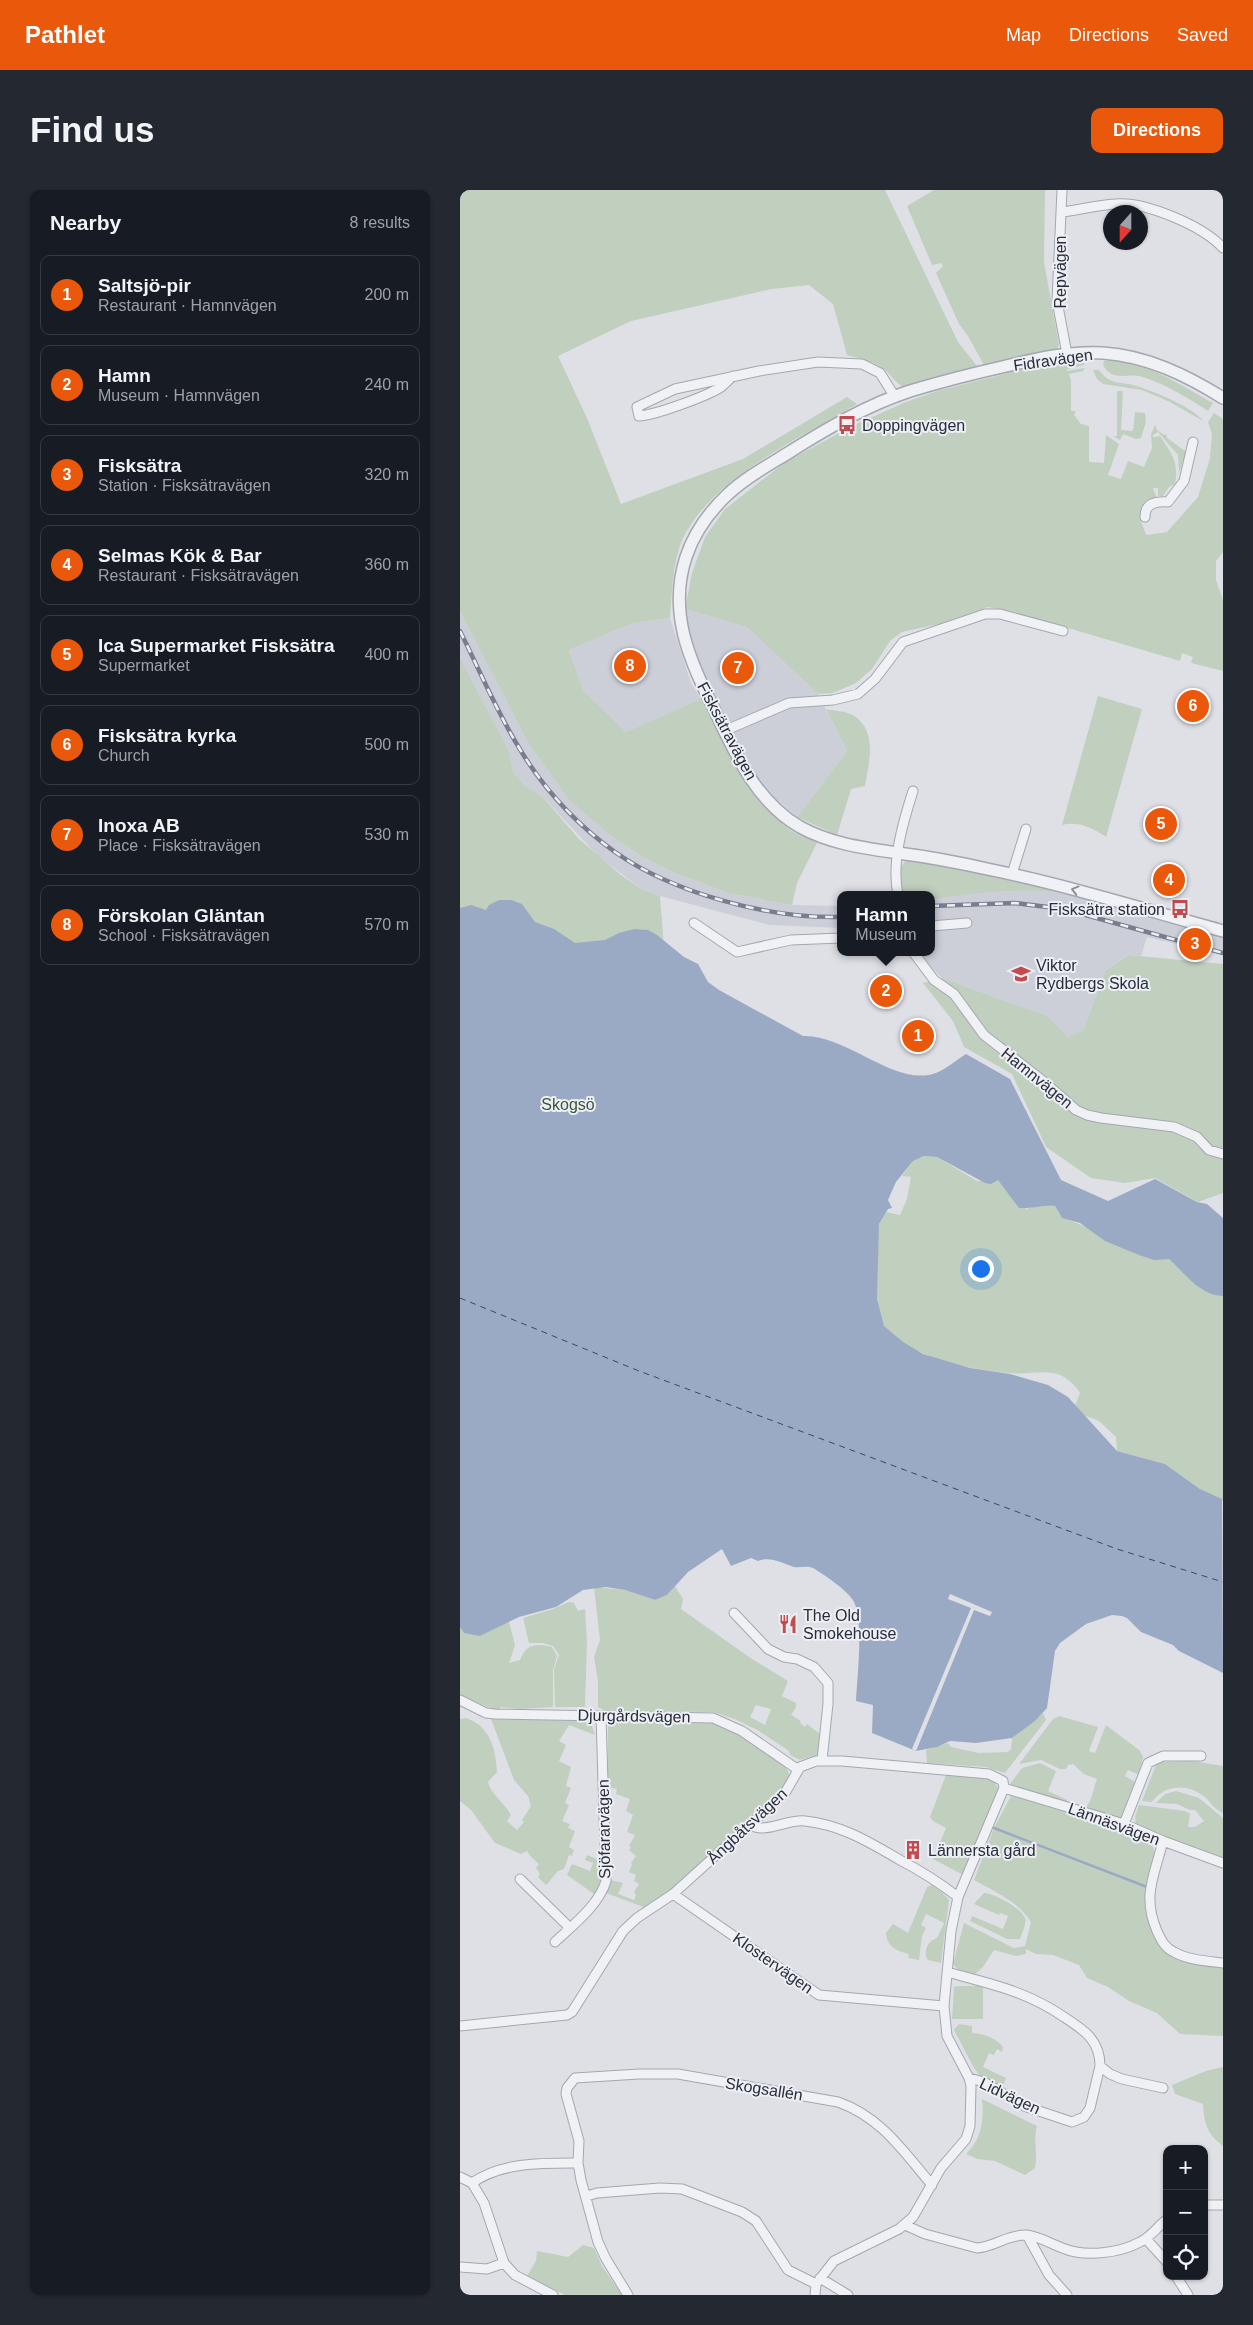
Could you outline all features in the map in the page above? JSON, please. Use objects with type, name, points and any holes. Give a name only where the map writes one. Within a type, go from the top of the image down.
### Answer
[{"type":"street","name":"Repvägen","points":[[1062,190],[1057,300],[1067,354]]},
{"type":"street","points":[[1062,212],[1117,203],[1142,208],[1186,223],[1208,234],[1223,248]]},
{"type":"street","name":"Fidravägen","points":[[907,392],[1028,361],[1067,354],[1104,353],[1148,360],[1179,373],[1223,398]]},
{"type":"street","points":[[733,376],[720,387],[696,398],[650,415],[639,416],[637,407],[675,389],[733,376],[818,362],[862,364],[880,373],[895,397]]},
{"type":"street","name":"Fisksätravägen","points":[[907,392],[846,418],[757,472],[720,502],[694,536],[681,576],[679,616],[688,652],[741,764],[758,789],[781,813],[795,824],[841,844],[1012,874],[1223,930]]},
{"type":"street","points":[[1145,517],[1149,506],[1156,501],[1168,502],[1182,484],[1193,442]]},
{"type":"street","points":[[724,731],[789,703],[833,700],[858,694],[875,679],[903,642],[985,614],[1000,614],[1063,631]]},
{"type":"street","points":[[897,891],[895,883],[898,853],[913,791]]},
{"type":"street","points":[[1012,874],[1026,829]]},
{"type":"street","points":[[694,923],[737,952],[792,940],[837,938]]},
{"type":"street","points":[[935,926],[967,923]]},
{"type":"street","name":"Hamnvägen","points":[[916,956],[934,980],[954,994],[984,1035],[1043,1081],[1076,1110],[1087,1116],[1174,1127],[1197,1138],[1210,1150],[1223,1154]]},
{"type":"street","points":[[734,1613],[768,1649],[784,1657],[797,1659],[814,1667],[828,1683],[822,1760]]},
{"type":"street","name":"Djurgårdsvägen","points":[[460,1700],[486,1713],[496,1714],[703,1717],[721,1720],[742,1731],[797,1769]]},
{"type":"street","name":"Sjöfararvägen","points":[[555,1942],[601,1893],[606,1882],[601,1716]]},
{"type":"street","points":[[1124,1824],[1148,1763],[1163,1756],[1201,1756]]},
{"type":"street","name":"Ångbåtsvägen","points":[[460,2026],[567,2015],[576,2007],[623,1930],[637,1918],[673,1894],[750,1825],[785,1793],[797,1769],[806,1763],[822,1760],[989,1774],[1003,1781],[1004,1788]]},
{"type":"street","points":[[815,2295],[818,2281],[834,2261],[905,2225],[918,2211],[947,2160],[963,2145],[969,2132],[969,2078],[949,2042],[944,2006],[951,1931],[958,1897],[1004,1788]]},
{"type":"street","name":"Lännäsvägen","points":[[1004,1788],[1124,1824],[1163,1841],[1223,1863]]},
{"type":"street","points":[[750,1825],[758,1829],[802,1820],[842,1829],[867,1840],[934,1879],[958,1897]]},
{"type":"street","points":[[1163,1841],[1150,1890],[1149,1906],[1160,1938],[1169,1950],[1179,1955],[1223,1963]]},
{"type":"street","points":[[520,1879],[570,1928]]},
{"type":"street","name":"Klostervägen","points":[[673,1894],[819,1995],[944,2006]]},
{"type":"street","points":[[947,1972],[1003,1986],[1050,2008],[1077,2025],[1092,2038],[1098,2049],[1100,2066],[1110,2074],[1122,2079],[1163,2088]]},
{"type":"street","name":"Lidvägen","points":[[969,2078],[984,2082],[1024,2106],[1072,2122],[1084,2117],[1087,2113],[1100,2066]]},
{"type":"street","name":"Skogsallén","points":[[578,2163],[579,2141],[566,2094],[572,2080],[580,2077],[661,2073],[838,2102],[860,2112],[877,2123],[932,2185]]},
{"type":"street","points":[[472,2184],[482,2177],[528,2165],[578,2163],[598,2242],[606,2260],[628,2295]]},
{"type":"street","points":[[460,2177],[472,2184],[488,2211],[504,2264],[515,2275],[554,2295]]},
{"type":"street","points":[[587,2196],[660,2188],[692,2192],[752,2217],[764,2231],[788,2270],[848,2295]]},
{"type":"street","points":[[1208,2205],[1223,2205]]},
{"type":"street","points":[[905,2225],[925,2234],[977,2248],[1004,2238],[1027,2235],[1071,2252],[1083,2253],[1122,2248],[1146,2238],[1163,2223]]},
{"type":"street","points":[[1027,2235],[1049,2276],[1067,2295]]},
{"type":"street","points":[[1146,2238],[1163,2257]]},
{"type":"street","points":[[460,2267],[487,2269],[504,2264]]},
{"type":"street","points":[[1179,2280],[1188,2295]]},
{"type":"shaded area","points":[[685,609],[747,627],[818,694],[847,751],[797,817],[774,797],[745,761],[690,645]]},
{"type":"shaded area","points":[[460,611],[527,741],[569,800],[607,833],[644,858],[673,872],[728,893],[792,905],[837,906],[837,928],[770,925],[643,890],[597,855],[541,795],[525,786],[513,772],[509,751],[460,658]]},
{"type":"shaded area","points":[[670,618],[691,683],[701,699],[626,732],[583,690],[569,650],[633,623]]},
{"type":"shaded area","name":"Viktor Rydbergs Skola","points":[[1027,889],[1059,892],[1223,936],[1223,955],[1147,937],[1141,956],[1127,955],[1106,970],[1083,1031],[1068,1038],[1047,1016],[942,978],[925,961],[923,956],[935,956],[935,899],[975,892]]},
{"type":"green space","points":[[460,190],[885,190],[958,342],[977,366],[903,387],[877,364],[847,355],[833,304],[809,285],[772,289],[631,321],[558,356],[587,418],[621,504],[743,459],[847,397],[857,404],[758,463],[733,480],[712,499],[694,520],[681,543],[674,571],[670,618],[633,623],[569,650],[583,690],[626,732],[701,699],[728,752],[760,801],[789,829],[817,843],[797,883],[792,905],[728,893],[673,872],[644,858],[607,833],[569,800],[527,741],[460,611]]},
{"type":"green space","points":[[934,190],[1045,190],[1044,262],[1059,345],[1056,351],[984,365],[959,324],[936,273],[943,266],[941,263],[932,265],[907,206]]},
{"type":"green space","points":[[1064,359],[1081,359],[1084,363],[1084,365],[1067,369],[1067,371],[1085,368],[1083,371],[1069,374],[1071,380],[1071,411],[1076,411],[1074,415],[1081,424],[1089,426],[1089,462],[1104,463],[1106,435],[1119,444],[1108,475],[1121,479],[1128,461],[1144,467],[1152,448],[1151,434],[1155,425],[1157,430],[1164,435],[1166,434],[1167,438],[1188,453],[1186,462],[1183,461],[1179,473],[1178,455],[1158,432],[1153,435],[1153,437],[1160,436],[1174,458],[1176,476],[1175,484],[1169,487],[1163,496],[1158,496],[1158,488],[1153,488],[1156,496],[1155,500],[1143,511],[1141,521],[1146,535],[1167,532],[1198,497],[1210,458],[1212,434],[1208,422],[1214,413],[1223,419],[1223,552],[1216,561],[1216,580],[1223,600],[1223,671],[1191,663],[1193,657],[1182,653],[1180,661],[1017,613],[988,607],[939,624],[902,632],[890,641],[872,669],[856,683],[833,693],[818,694],[747,627],[685,609],[692,573],[705,537],[725,509],[784,463],[852,426],[906,402],[937,391]]},
{"type":"green space","points":[[1104,361],[1119,361],[1133,364],[1161,374],[1213,403],[1208,411],[1177,392],[1152,380],[1137,376],[1111,374],[1103,365]]},
{"type":"green space","points":[[1093,370],[1099,370],[1107,379],[1112,381],[1137,386],[1173,400],[1191,410],[1203,421],[1170,402],[1142,390],[1103,384],[1097,379]]},
{"type":"green space","points":[[1117,391],[1123,391],[1121,430],[1133,431],[1135,412],[1145,413],[1146,422],[1141,438],[1136,439],[1123,434],[1120,440],[1113,436],[1117,436]]},
{"type":"green space","name":"Skogsö","points":[[460,658],[509,751],[513,772],[525,786],[541,795],[579,839],[621,875],[643,890],[660,896],[678,1133],[460,1245]]},
{"type":"green space","points":[[1098,696],[1142,709],[1106,837],[1085,826],[1074,824],[1062,825]]},
{"type":"green space","points":[[826,709],[853,715],[861,722],[866,729],[870,748],[865,786],[851,789],[837,835],[797,817],[847,751]]},
{"type":"green space","points":[[912,858],[1008,878],[1059,892],[1026,890],[935,899],[935,891],[902,891],[900,873],[903,864]]},
{"type":"green space","points":[[1128,955],[1223,964],[1223,1193],[1198,1202],[1155,1178],[1125,1183],[1091,1178],[1046,1147],[1012,1074],[964,1047],[953,1021],[923,983],[942,978],[1047,1016],[1068,1037],[1083,1031],[1106,970]]},
{"type":"green space","points":[[924,1156],[937,1157],[977,1181],[998,1180],[1016,1202],[1026,1209],[1039,1205],[1055,1206],[1062,1218],[1089,1229],[1127,1249],[1154,1258],[1169,1259],[1200,1288],[1215,1295],[1223,1296],[1223,1501],[1200,1489],[1165,1464],[1117,1451],[1116,1437],[1099,1421],[1083,1415],[1075,1406],[1080,1393],[1064,1377],[1048,1372],[1008,1373],[959,1365],[925,1355],[896,1338],[885,1327],[880,1316],[877,1297],[879,1225],[886,1212],[900,1215],[907,1199],[911,1177],[902,1176],[913,1161]]},
{"type":"green space","points":[[675,1586],[683,1599],[681,1609],[752,1659],[788,1681],[782,1696],[796,1703],[796,1707],[791,1715],[801,1721],[800,1723],[805,1727],[807,1724],[821,1735],[817,1755],[800,1760],[790,1755],[789,1751],[759,1731],[735,1719],[713,1712],[605,1711],[598,1707],[598,1681],[594,1657],[600,1640],[594,1587],[625,1590],[655,1600],[667,1595]],"holes":[[[756,1705],[771,1709],[765,1725],[750,1717]]]},
{"type":"green space","points":[[569,1602],[574,1603],[578,1611],[585,1609],[587,1641],[585,1707],[555,1707],[554,1669],[559,1655],[553,1646],[542,1643],[529,1643],[523,1618]]},
{"type":"green space","points":[[509,1622],[515,1645],[509,1663],[520,1660],[525,1651],[536,1645],[552,1647],[557,1656],[553,1670],[553,1707],[520,1709],[501,1707],[498,1711],[460,1695],[460,1627],[480,1636]]},
{"type":"green space","points":[[1043,1713],[1046,1720],[1005,1773],[986,1767],[927,1763],[926,1750],[948,1743],[951,1747],[979,1753],[1008,1752],[1011,1749],[1012,1738]]},
{"type":"green space","points":[[1059,1716],[1098,1727],[1089,1751],[1095,1753],[1106,1725],[1139,1750],[1143,1756],[1140,1775],[1128,1770],[1125,1776],[1135,1782],[1136,1787],[1125,1816],[1121,1819],[1080,1807],[1087,1806],[1097,1779],[1084,1774],[1073,1764],[1068,1765],[1066,1769],[1060,1769],[1041,1760],[1019,1764],[1053,1719]]},
{"type":"green space","points":[[466,1718],[481,1727],[490,1739],[495,1755],[497,1772],[488,1782],[492,1791],[511,1815],[507,1821],[517,1830],[524,1822],[522,1820],[531,1806],[528,1796],[514,1780],[491,1719],[590,1721],[595,1735],[569,1725],[559,1741],[566,1745],[559,1761],[571,1767],[566,1786],[571,1788],[565,1803],[569,1805],[562,1821],[570,1824],[568,1828],[575,1831],[569,1847],[574,1850],[572,1856],[569,1855],[564,1869],[558,1871],[546,1885],[538,1877],[540,1874],[536,1868],[539,1864],[527,1851],[521,1854],[495,1843],[471,1810],[460,1801],[460,1719]]},
{"type":"green space","points":[[703,1720],[736,1732],[756,1744],[785,1766],[790,1775],[784,1789],[706,1858],[678,1886],[646,1908],[606,1893],[611,1880],[623,1883],[618,1894],[634,1900],[636,1895],[634,1892],[639,1884],[634,1881],[636,1875],[629,1872],[631,1863],[636,1856],[629,1850],[635,1835],[627,1832],[633,1815],[626,1811],[630,1799],[616,1794],[617,1789],[608,1787],[608,1722]]},
{"type":"green space","points":[[1192,1761],[1223,1766],[1223,1813],[1215,1808],[1205,1797],[1191,1789],[1170,1789],[1157,1796],[1152,1802],[1142,1801],[1157,1762]]},
{"type":"green space","points":[[1040,1763],[1056,1771],[1048,1791],[1067,1800],[1067,1804],[1010,1784],[1022,1768]]},
{"type":"green space","points":[[946,1775],[991,1779],[998,1788],[965,1876],[933,1859],[946,1828],[933,1821],[930,1817]]},
{"type":"green space","points":[[1176,1791],[1199,1798],[1223,1818],[1223,1859],[1172,1843],[1136,1826],[1135,1817],[1139,1805],[1185,1811],[1190,1814],[1188,1827],[1195,1827],[1204,1821],[1195,1810],[1190,1810],[1177,1804],[1156,1803],[1165,1794]]},
{"type":"green space","points":[[1011,1796],[1109,1822],[1139,1833],[1147,1838],[1155,1853],[1155,1861],[1146,1895],[1146,1914],[1157,1937],[1171,1954],[1188,1962],[1223,1967],[1223,2036],[1180,2034],[1157,2013],[1129,2001],[1108,1987],[1087,1978],[1079,1965],[1053,1955],[1036,1954],[1026,1949],[1026,1954],[1016,1956],[994,1950],[983,1967],[975,1974],[958,1970],[953,1964],[964,1923],[1014,1948],[1025,1946],[1031,1922],[1026,1915],[1006,1898],[974,1880],[994,1828]]},
{"type":"green space","points":[[587,1855],[601,1861],[601,1885],[594,1894],[567,1875],[572,1864],[590,1871],[593,1863],[585,1860]]},
{"type":"green space","points":[[932,1885],[949,1900],[941,1963],[928,1960],[926,1951],[929,1943],[937,1938],[944,1923],[926,1914],[921,1925],[926,1928],[922,1936],[919,1960],[908,1958],[909,1954],[893,1948],[888,1942],[886,1933],[893,1924],[908,1933],[927,1887]]},
{"type":"green space","points":[[984,1893],[1006,1901],[1021,1912],[1025,1921],[1020,1939],[1007,1939],[970,1921],[972,1916],[1003,1929],[1008,1916],[1000,1913],[999,1915],[974,1904]]},
{"type":"green space","points":[[983,1986],[983,2019],[952,2019],[954,1987]]},
{"type":"green space","points":[[959,2024],[972,2026],[972,2033],[989,2037],[1003,2047],[1002,2052],[997,2049],[994,2055],[989,2053],[983,2067],[1006,2078],[1002,2088],[980,2076],[974,2068],[954,2030]]},
{"type":"green space","points":[[1223,2067],[1223,2146],[1207,2128],[1203,2104],[1175,2094],[1172,2085],[1206,2071]]},
{"type":"green space","points":[[982,2099],[1037,2126],[1035,2136],[1035,2168],[1025,2175],[995,2161],[978,2159],[966,2154],[979,2136],[983,2114]]},
{"type":"green space","points":[[583,2245],[594,2248],[602,2266],[622,2295],[565,2295],[527,2276],[536,2261],[537,2251],[568,2257]]},
{"type":"water","points":[[499,900],[511,900],[522,904],[535,922],[554,929],[575,943],[605,940],[619,933],[634,929],[648,930],[684,957],[698,964],[708,982],[719,990],[803,1036],[835,1043],[902,1072],[918,1075],[937,1073],[966,1054],[1010,1079],[1061,1180],[1108,1201],[1155,1179],[1197,1202],[1207,1204],[1223,1218],[1223,1296],[1215,1295],[1200,1288],[1169,1259],[1154,1260],[1105,1241],[1080,1223],[1062,1218],[1055,1206],[1019,1208],[998,1180],[991,1184],[985,1183],[937,1157],[924,1156],[913,1161],[896,1182],[888,1200],[892,1208],[888,1209],[879,1224],[877,1299],[884,1326],[903,1342],[923,1354],[970,1368],[1010,1374],[1048,1385],[1068,1397],[1117,1451],[1165,1464],[1200,1489],[1222,1499],[1223,1673],[1179,1651],[1173,1645],[1141,1632],[1127,1618],[1112,1615],[1086,1624],[1060,1643],[1055,1651],[1047,1708],[1035,1721],[1012,1738],[976,1743],[950,1741],[937,1747],[916,1751],[872,1733],[873,1705],[856,1701],[859,1623],[854,1602],[847,1593],[829,1578],[811,1567],[794,1567],[772,1560],[758,1561],[751,1558],[731,1566],[722,1549],[688,1572],[667,1595],[655,1600],[625,1590],[606,1587],[583,1590],[556,1607],[519,1617],[480,1636],[464,1633],[460,1627],[460,908],[471,905],[486,910],[489,905]]},
{"type":"pier","points":[[950,1594],[992,1612],[990,1616],[974,1610],[916,1751],[912,1749],[971,1608],[948,1599]]},
{"type":"waterway","points":[[994,1828],[1147,1887]]},
{"type":"ferry route","points":[[460,1298],[639,1371],[1117,1549],[1223,1582]]},
{"type":"railway","points":[[460,631],[502,718],[527,761],[573,817],[615,852],[638,867],[665,880],[723,901],[783,913],[837,917]]},
{"type":"railway","points":[[935,906],[1015,903],[1064,909],[1223,953]]},
{"type":"place","name":"Doppingvägen","points":[[847,425]]},
{"type":"place","name":"Förskolan Gläntan","points":[[630,666]]},
{"type":"place","name":"Inoxa AB","points":[[738,668]]},
{"type":"place","name":"Fisksätra kyrka","points":[[1193,706]]},
{"type":"place","name":"Ica Supermarket Fisksätra","points":[[1161,824]]},
{"type":"place","name":"Selmas Kök & Bar","points":[[1169,880]]},
{"type":"place","name":"Fisksätra station","points":[[1180,909]]},
{"type":"place","name":"Fisksätra","points":[[1195,944]]},
{"type":"place","name":"Viktor Rydbergs Skola","points":[[1021,974]]},
{"type":"place","name":"Hamn","points":[[886,991]]},
{"type":"place","name":"Saltsjö-pir","points":[[918,1036]]},
{"type":"place","name":"The Old Smokehouse","points":[[788,1624]]},
{"type":"place","name":"Lännersta gård","points":[[913,1850]]}]
